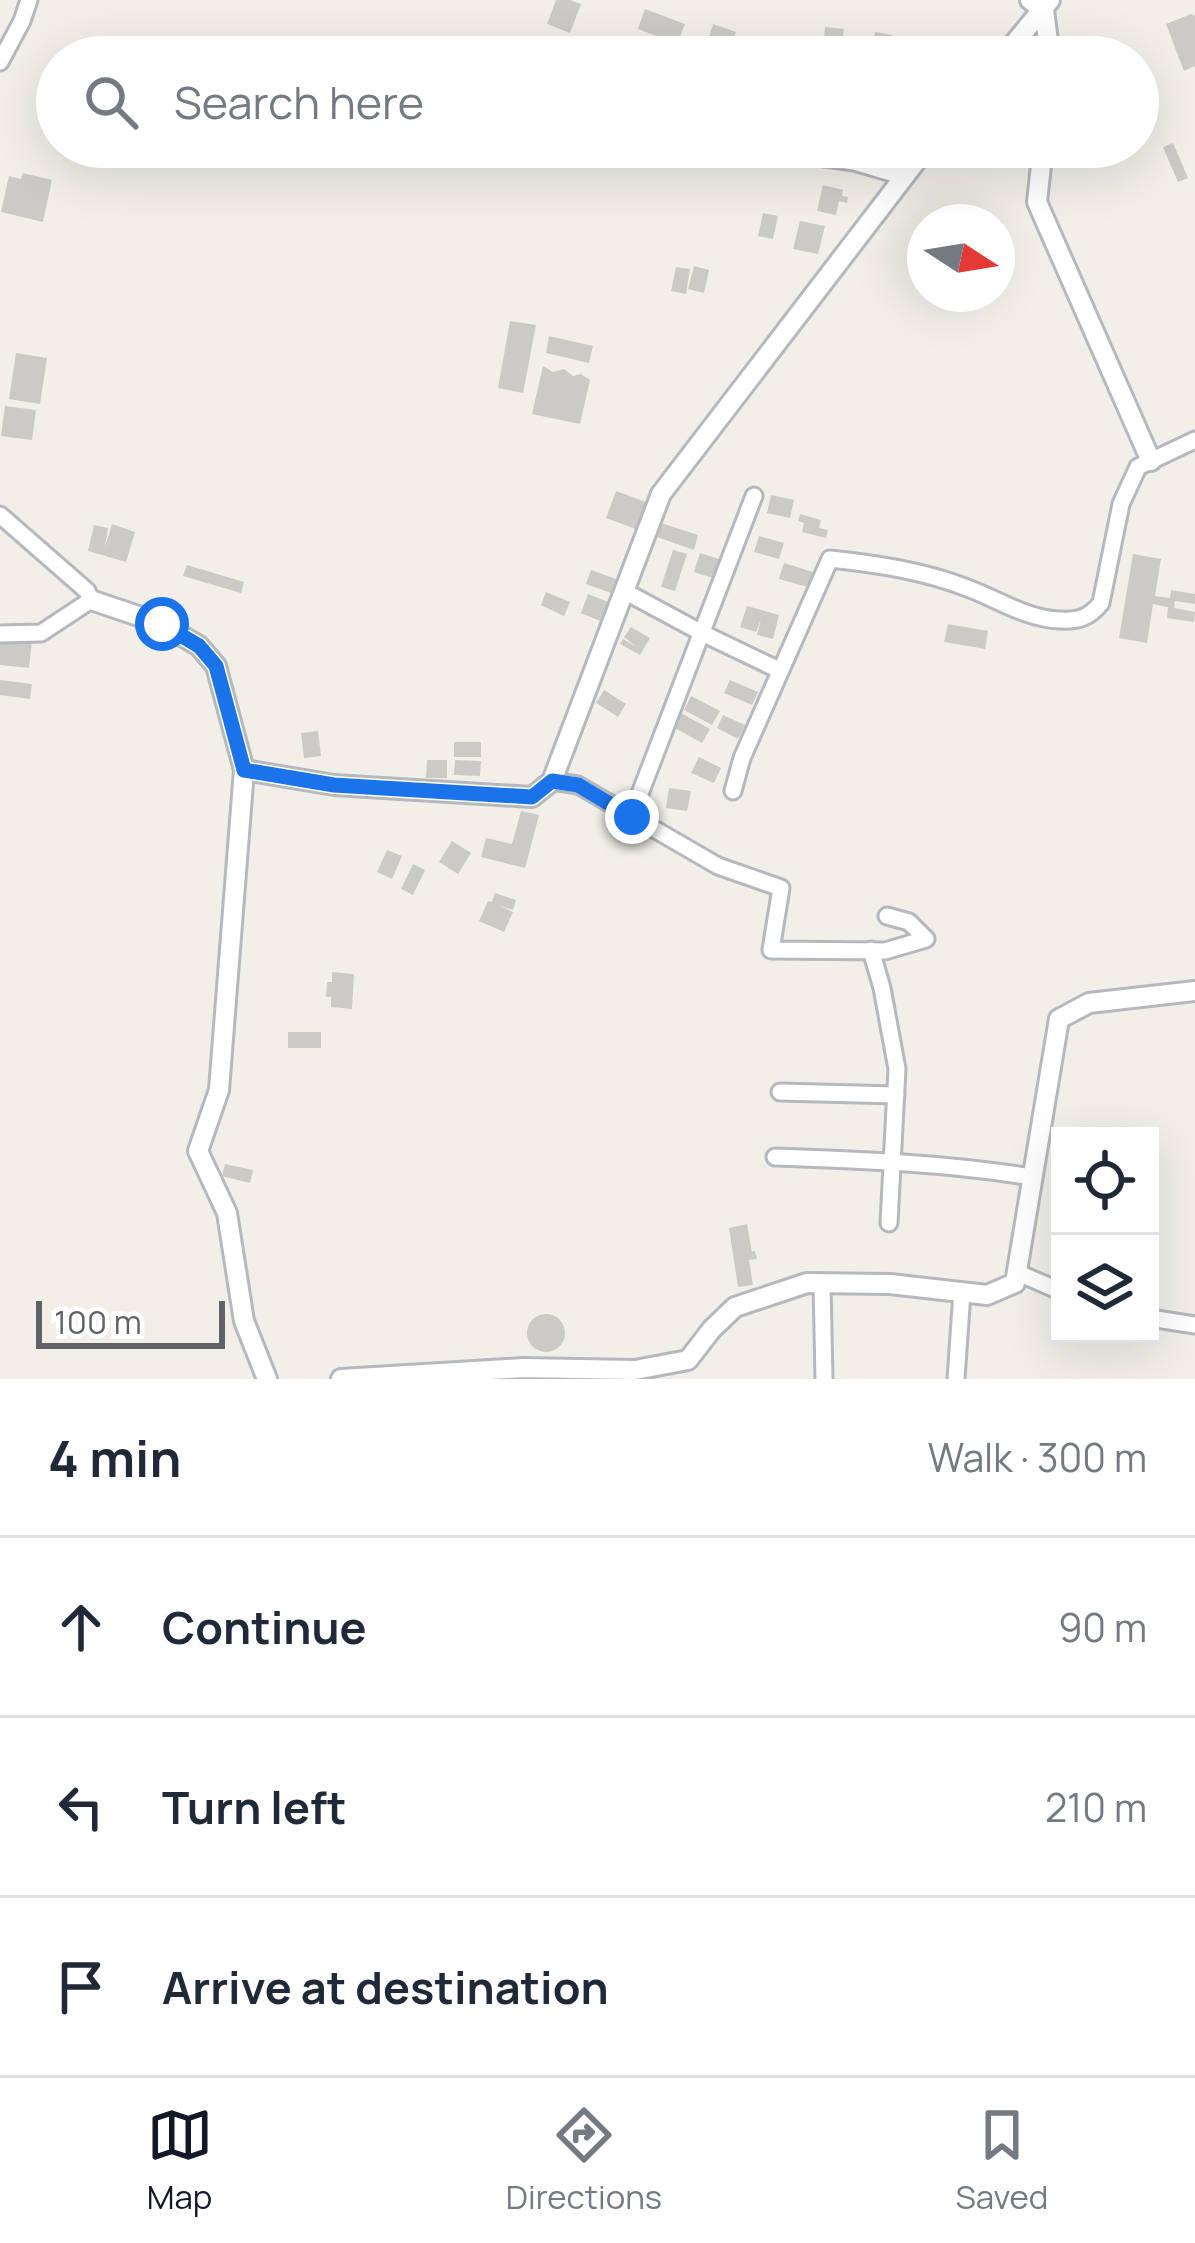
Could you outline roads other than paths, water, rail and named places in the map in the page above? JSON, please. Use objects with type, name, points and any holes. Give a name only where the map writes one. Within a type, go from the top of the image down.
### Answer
[{"type":"street","points":[[0,62],[29,0]]},
{"type":"street","points":[[1018,36],[1041,3]]},
{"type":"street","points":[[1041,3],[1046,36]]},
{"type":"street","points":[[874,168],[904,177]]},
{"type":"street","points":[[244,770],[334,785],[532,797],[552,781],[661,494],[911,168]]},
{"type":"street","points":[[1040,168],[1037,202],[1151,461]]},
{"type":"street","points":[[733,791],[742,758],[830,559],[884,565],[968,588],[1015,610],[1056,620],[1082,620],[1100,603],[1121,505],[1138,467],[1195,440]]},
{"type":"street","points":[[632,817],[754,496]]},
{"type":"street","points":[[0,515],[87,591],[91,600],[162,624],[199,646],[216,666],[244,770],[219,1090],[198,1151],[227,1213],[244,1321],[268,1379]]},
{"type":"street","points":[[624,591],[779,670]]},
{"type":"street","points":[[0,634],[41,633],[91,600]]},
{"type":"street","points":[[552,781],[578,785],[718,866],[781,888],[771,950],[885,951],[926,939],[909,922],[887,916]]},
{"type":"street","points":[[871,950],[897,1069],[889,1223]]},
{"type":"street","points":[[340,1379],[523,1368],[635,1370],[688,1360],[735,1307],[807,1283],[890,1284],[987,1295],[1015,1283],[1059,1019],[1089,1004],[1195,991]]},
{"type":"street","points":[[780,1092],[896,1095]]},
{"type":"street","points":[[775,1157],[965,1166],[1031,1177]]},
{"type":"street","points":[[1016,1272],[1051,1287]]},
{"type":"street","points":[[822,1283],[824,1379]]},
{"type":"street","points":[[956,1379],[962,1292]]},
{"type":"street","points":[[1159,1319],[1195,1325]]}]
